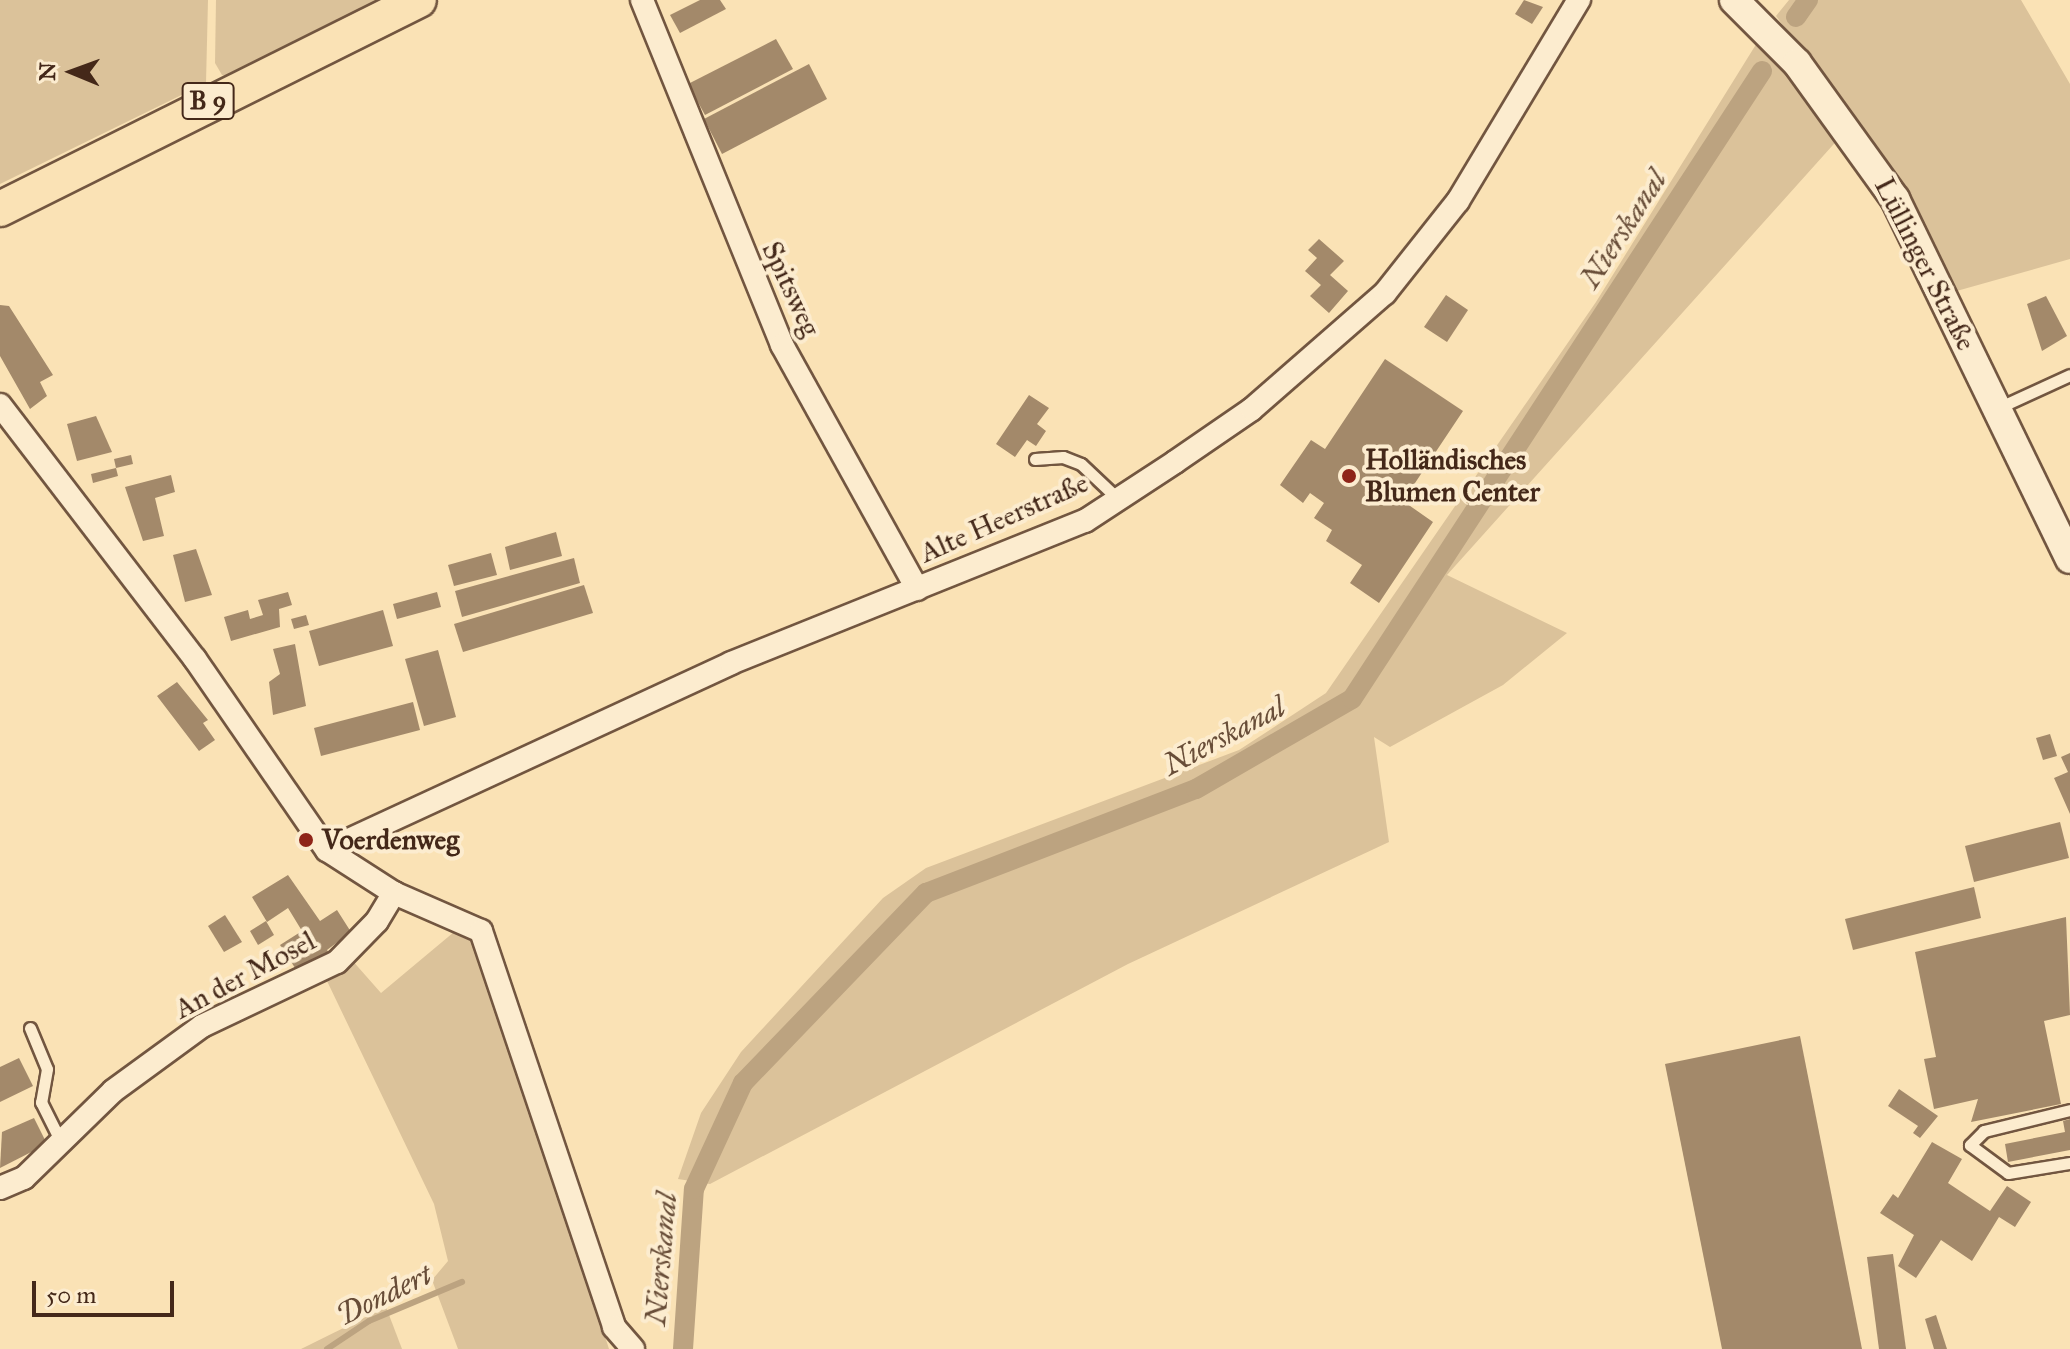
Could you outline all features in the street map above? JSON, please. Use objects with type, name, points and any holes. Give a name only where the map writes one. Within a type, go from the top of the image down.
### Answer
[{"type":"main road","name":"B 9","points":[[0,209],[419,0]]},
{"type":"street","name":"Spitsweg","points":[[642,0],[782,345],[917,589]]},
{"type":"street","name":"Alte Heerstraße","points":[[327,850],[731,663],[1085,521],[1252,409],[1385,293],[1458,201],[1579,0]]},
{"type":"street","name":"Lüllinger Straße","points":[[1734,0],[1797,63],[1878,172],[2069,553]]},
{"type":"street","points":[[0,405],[195,659],[327,850],[394,893],[481,931],[488,944],[614,1327],[633,1349]]},
{"type":"street","name":"An der Mosel","points":[[0,1188],[24,1178],[113,1091],[202,1026],[337,962],[377,921],[394,893]]},
{"type":"lane","points":[[1998,408],[2070,375]]},
{"type":"lane","points":[[1035,459],[1063,457],[1081,464],[1118,499]]},
{"type":"lane","points":[[30,1028],[47,1069],[41,1102],[61,1142]]},
{"type":"lane","points":[[2070,1110],[1984,1131],[1970,1145],[2008,1173],[2070,1163]]},
{"type":"shaded area","points":[[0,0],[208,0],[206,83],[0,184]]},
{"type":"shaded area","points":[[216,0],[392,0],[240,79],[222,75],[215,63]]},
{"type":"shaded area","points":[[1789,0],[2021,0],[2070,84],[2070,259],[1946,294],[1854,119],[1776,16]]},
{"type":"shaded area","points":[[1760,38],[1841,136],[1447,575],[1567,633],[1503,685],[1390,747],[1374,737],[1389,842],[1128,964],[710,1184],[678,1179],[701,1113],[741,1052],[883,898],[926,868],[1239,750],[1326,693],[1596,302]]},
{"type":"shaded area","points":[[460,927],[479,937],[609,1349],[458,1349],[432,1280],[448,1261],[434,1204],[327,981],[351,959],[381,993]]},
{"type":"shaded area","points":[[386,1307],[402,1349],[301,1349]]},
{"type":"building","points":[[700,0],[720,0],[726,9],[680,33],[670,15]]},
{"type":"building","points":[[1524,0],[1543,7],[1532,24],[1515,14]]},
{"type":"building","points":[[776,39],[793,69],[705,115],[688,84]]},
{"type":"building","points":[[809,64],[827,99],[722,154],[704,119]]},
{"type":"building","points":[[1319,239],[1344,261],[1330,275],[1348,291],[1329,313],[1310,296],[1321,285],[1305,271],[1317,258],[1308,250]]},
{"type":"building","points":[[1446,295],[1468,310],[1447,342],[1424,327]]},
{"type":"building","points":[[2046,296],[2067,336],[2042,351],[2027,304]]},
{"type":"building","points":[[0,305],[9,306],[53,375],[40,382],[47,396],[30,409],[0,356]]},
{"type":"building","points":[[1385,359],[1463,411],[1403,501],[1433,522],[1379,603],[1350,583],[1362,565],[1326,541],[1332,530],[1314,518],[1324,503],[1310,493],[1303,503],[1280,485],[1311,440],[1325,449]]},
{"type":"building","points":[[1029,395],[1049,408],[1037,424],[1046,431],[1036,446],[1027,440],[1015,457],[996,444]]},
{"type":"building","points":[[96,416],[112,452],[77,461],[67,424]]},
{"type":"building","points":[[131,455],[133,464],[116,468],[114,459]]},
{"type":"building","points":[[116,468],[118,476],[93,483],[91,474]]},
{"type":"building","points":[[171,475],[175,492],[155,498],[164,536],[143,541],[125,487]]},
{"type":"building","points":[[556,532],[562,556],[510,570],[505,547]]},
{"type":"building","points":[[196,549],[212,595],[185,602],[173,555]]},
{"type":"building","points":[[491,553],[497,575],[454,586],[448,565]]},
{"type":"building","points":[[574,558],[580,583],[462,617],[455,591]]},
{"type":"building","points":[[584,585],[593,613],[463,652],[454,624]]},
{"type":"building","points":[[288,592],[292,605],[279,609],[280,627],[231,641],[224,617],[248,610],[250,619],[263,615],[258,600]]},
{"type":"building","points":[[437,592],[441,607],[397,619],[393,604]]},
{"type":"building","points":[[383,610],[393,646],[319,666],[309,631]]},
{"type":"building","points":[[306,615],[309,625],[294,629],[291,619]]},
{"type":"building","points":[[295,644],[306,706],[273,715],[269,682],[280,674],[273,649]]},
{"type":"building","points":[[438,650],[456,717],[424,726],[405,659]]},
{"type":"building","points":[[177,682],[208,720],[203,723],[215,740],[199,751],[157,696]]},
{"type":"building","points":[[413,702],[420,730],[321,756],[314,728]]},
{"type":"building","points":[[2050,734],[2057,756],[2043,760],[2036,738]]},
{"type":"building","points":[[2070,753],[2070,814],[2054,778],[2068,772],[2061,757]]},
{"type":"building","points":[[2060,822],[2069,858],[1974,882],[1965,846]]},
{"type":"building","points":[[288,875],[320,921],[337,910],[351,932],[327,950],[332,958],[301,977],[280,945],[302,931],[288,908],[267,922],[252,897]]},
{"type":"building","points":[[1974,887],[1981,918],[1853,950],[1845,919]]},
{"type":"building","points":[[225,915],[242,942],[224,952],[208,926]]},
{"type":"building","points":[[2066,917],[2070,1015],[2044,1021],[2061,1104],[1971,1122],[1978,1099],[1934,1109],[1924,1059],[1936,1057],[1915,952]]},
{"type":"building","points":[[266,921],[274,935],[258,945],[250,931]]},
{"type":"building","points":[[1800,1036],[1862,1349],[1722,1349],[1665,1064]]},
{"type":"building","points":[[19,1058],[33,1086],[0,1102],[0,1067]]},
{"type":"building","points":[[1899,1089],[1938,1116],[1920,1138],[1913,1133],[1918,1126],[1888,1106]]},
{"type":"building","points":[[34,1118],[47,1144],[0,1168],[2,1132]]},
{"type":"building","points":[[2070,1119],[2070,1150],[2008,1162],[2005,1144],[2065,1132],[2063,1121]]},
{"type":"building","points":[[1932,1142],[1962,1159],[1948,1183],[1990,1211],[2007,1186],[2031,1202],[2015,1227],[1999,1217],[1972,1261],[1941,1240],[1916,1278],[1898,1266],[1914,1235],[1880,1213],[1893,1194],[1898,1198]]},
{"type":"building","points":[[1893,1254],[1906,1349],[1879,1349],[1867,1257]]},
{"type":"building","points":[[1936,1315],[1947,1349],[1934,1349],[1925,1319]]},
{"type":"waterway","name":"Nierskanal","points":[[1796,17],[1808,0]]},
{"type":"waterway","name":"Nierskanal","points":[[683,1349],[694,1189],[743,1083],[926,893],[1196,789],[1352,699],[1762,71]]},
{"type":"waterway","name":"Dondert","points":[[327,1349],[369,1321],[462,1282]]},
{"type":"place","name":"Holländisches Blumen Center","points":[[1349,476]]},
{"type":"place","name":"Voerdenweg","points":[[306,840]]}]
